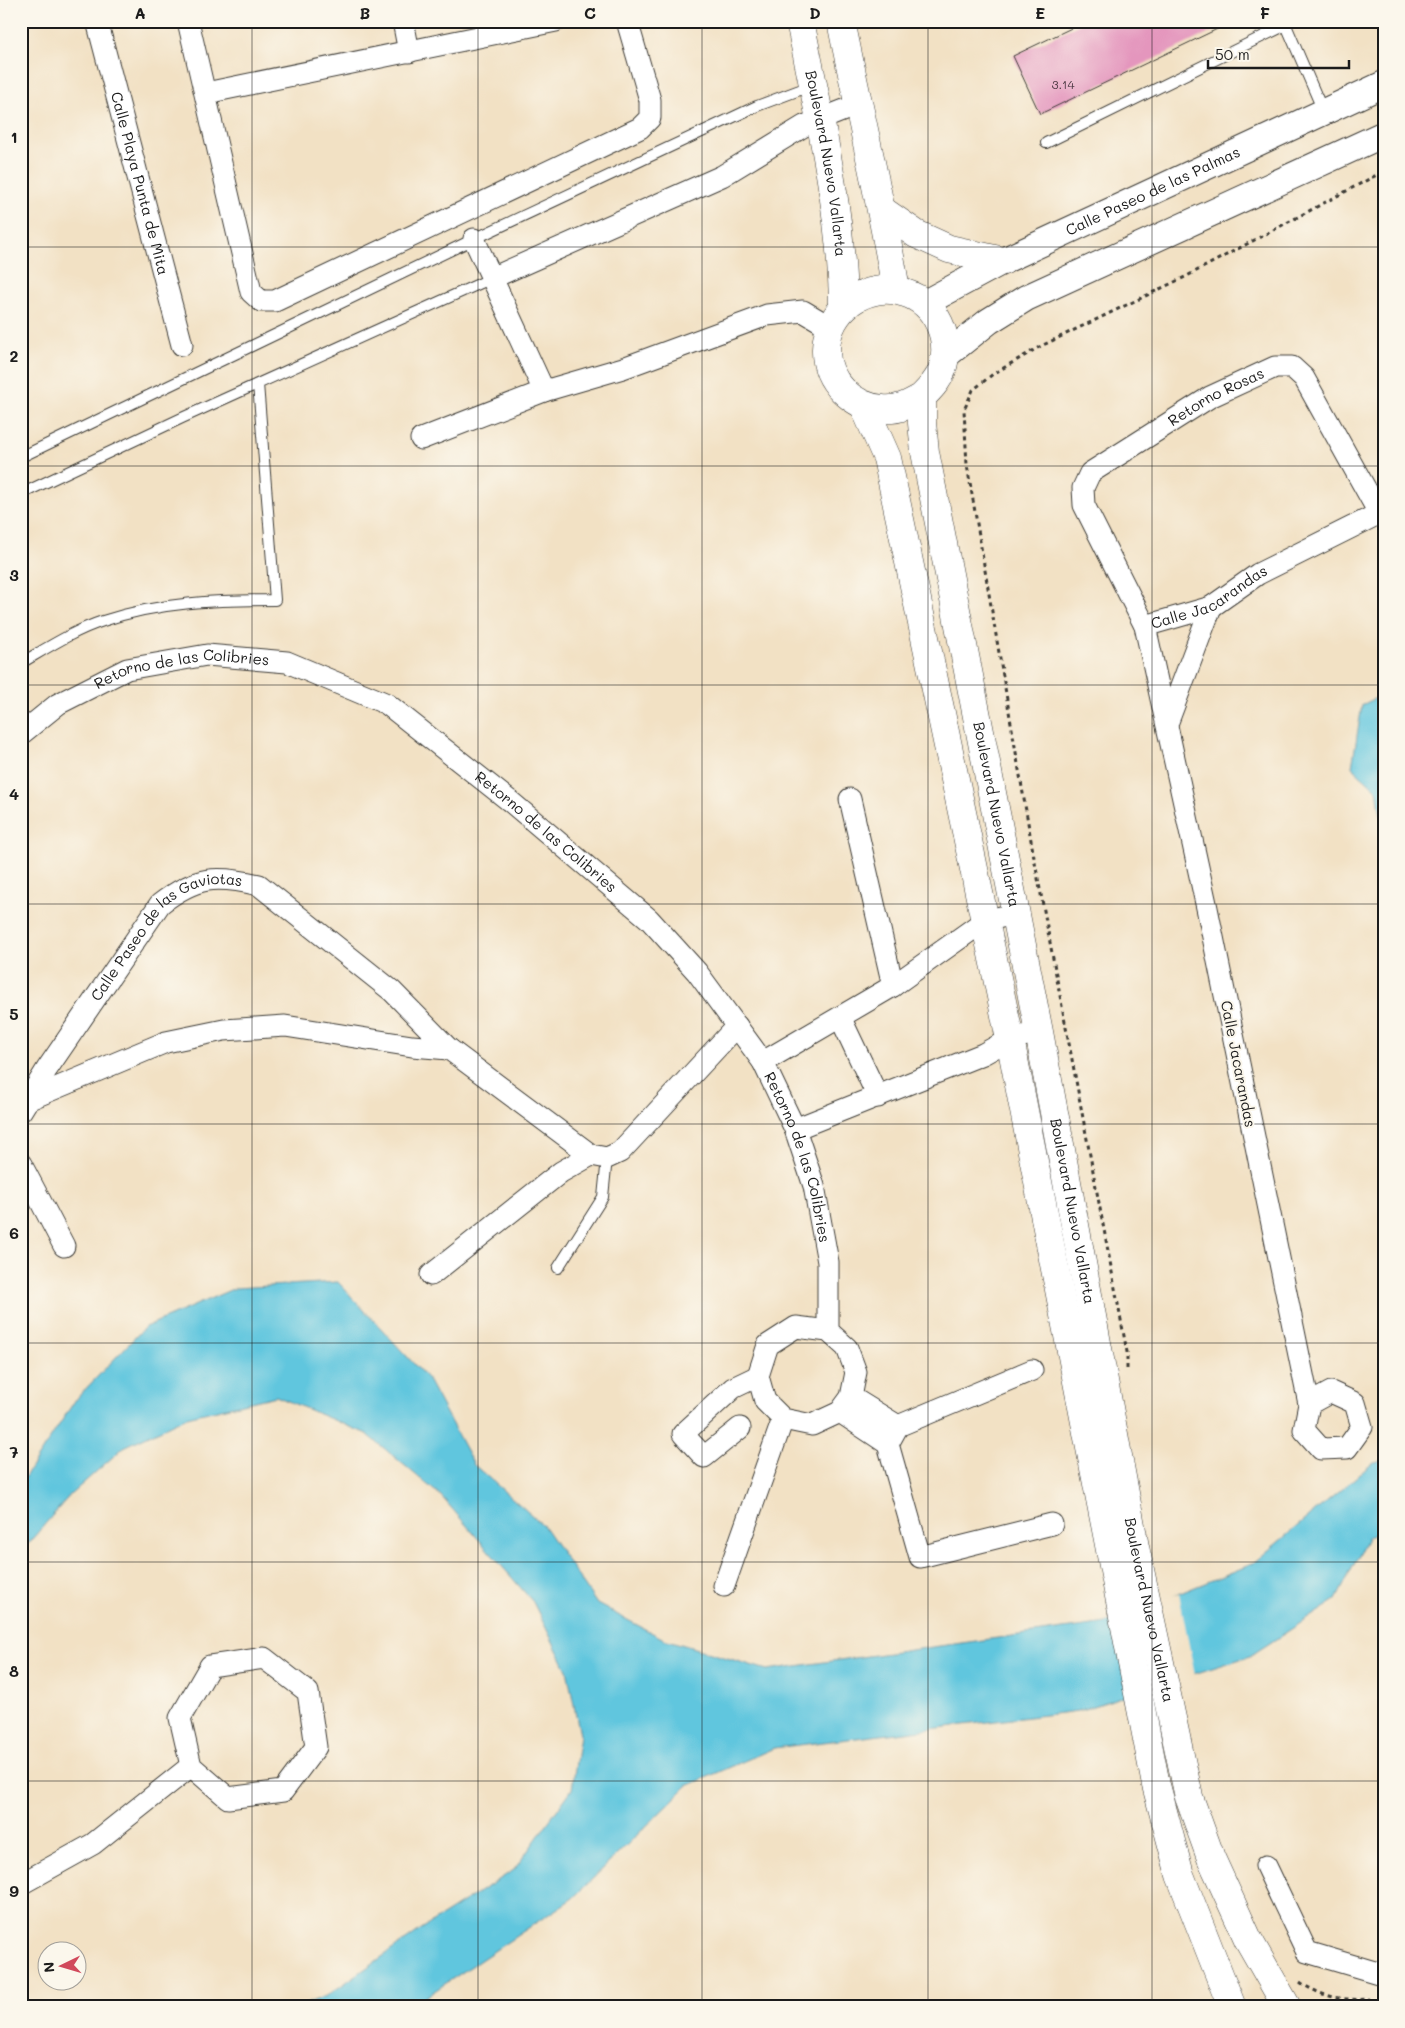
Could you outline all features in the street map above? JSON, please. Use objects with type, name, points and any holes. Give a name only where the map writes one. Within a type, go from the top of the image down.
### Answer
[{"type":"main road","name":"Boulevard Nuevo Vallarta","points":[[800,21],[814,84],[843,264],[836,317],[826,350],[831,374],[844,393],[864,406],[884,410],[904,407],[922,397],[934,386],[942,371],[945,356],[941,327],[925,303]]},
{"type":"main road","points":[[841,21],[857,105],[883,211],[896,290]]},
{"type":"main road","points":[[883,211],[916,234],[949,250],[1004,261]]},
{"type":"main road","points":[[836,317],[859,296],[877,289],[896,290],[911,295],[925,303]]},
{"type":"main road","name":"Boulevard Nuevo Vallarta","points":[[922,397],[925,452],[1014,914],[1039,1032],[1124,1551],[1146,1727],[1156,1785],[1180,1875],[1232,2007]]},
{"type":"main road","name":"Boulevard Nuevo Vallarta","points":[[864,406],[887,458],[984,921],[1124,1551],[1174,1723],[1189,1797],[1211,1858],[1248,1939],[1287,2007]]},
{"type":"street","name":"Calle Playa Punta de Mita","points":[[97,21],[182,345]]},
{"type":"street","points":[[188,21],[251,292],[261,301],[275,301],[640,128],[650,118],[650,100],[627,21]]},
{"type":"street","points":[[403,21],[409,52]]},
{"type":"street","points":[[206,93],[556,21]]},
{"type":"street","name":"Calle Paseo de las Palmas","points":[[925,303],[1004,261],[1384,84]]},
{"type":"street","points":[[492,278],[722,176],[804,126],[857,105]]},
{"type":"street","points":[[945,356],[989,321],[1026,298],[1384,134]]},
{"type":"street","points":[[474,239],[544,391]]},
{"type":"street","points":[[421,438],[544,391],[623,368],[766,315],[803,311],[836,317]]},
{"type":"street","name":"Retorno Rosas","points":[[1083,488],[1090,473],[1210,397],[1275,366],[1292,367],[1304,378],[1382,512]]},
{"type":"street","name":"Calle Jacarandas","points":[[1083,488],[1084,506],[1145,626],[1309,1404]]},
{"type":"street","name":"Calle Jacarandas","points":[[1145,626],[1210,607],[1258,574],[1382,512]]},
{"type":"street","points":[[1167,724],[1210,607]]},
{"type":"street","name":"Retorno de las Colibries","points":[[21,734],[58,704],[127,669],[207,655],[286,662],[387,704],[511,802],[649,919],[697,972],[764,1062],[795,1129],[814,1186],[828,1262],[828,1331]]},
{"type":"street","points":[[850,799],[893,986]]},
{"type":"street","name":"Calle Paseo de las Gaviotas","points":[[25,1105],[160,904],[181,888],[207,879],[233,879],[259,885],[392,991],[449,1049],[599,1157]]},
{"type":"street","points":[[764,1062],[893,986],[984,921],[1014,914]]},
{"type":"street","points":[[841,1018],[878,1097]]},
{"type":"street","name":"Calle Paseo de las Gaviotas","points":[[25,1105],[166,1042],[224,1030],[285,1026],[412,1046],[449,1049]]},
{"type":"street","points":[[431,1275],[561,1172],[599,1157],[620,1152],[737,1026]]},
{"type":"street","points":[[795,1129],[983,1054],[1010,1039],[1039,1032]]},
{"type":"street","points":[[21,1164],[64,1246]]},
{"type":"street","points":[[796,1327],[828,1331],[848,1348],[856,1372],[845,1405],[812,1425],[783,1419],[764,1401],[758,1376],[768,1345],[796,1327]]},
{"type":"street","points":[[888,1444],[898,1426],[1032,1370]]},
{"type":"street","points":[[740,1428],[704,1457],[683,1434],[733,1388],[758,1376]]},
{"type":"street","points":[[845,1405],[898,1426]]},
{"type":"street","points":[[845,1405],[888,1444],[920,1557],[1052,1524]]},
{"type":"street","points":[[724,1586],[783,1419]]},
{"type":"street","points":[[264,1658],[308,1692],[316,1747],[283,1791],[228,1798],[191,1766],[180,1718],[210,1666],[264,1658]]},
{"type":"street","points":[[21,1884],[93,1844],[191,1766]]},
{"type":"street","points":[[1266,1866],[1308,1952],[1378,1973],[1384,1970]]},
{"type":"lane","points":[[1046,143],[1286,25],[1323,112]]},
{"type":"lane","points":[[21,457],[474,239],[757,106],[814,84]]},
{"type":"lane","points":[[21,494],[492,278]]},
{"type":"lane","points":[[21,663],[102,621],[149,608],[196,602],[274,600],[258,384]]},
{"type":"lane","points":[[558,1268],[603,1197],[599,1157]]},
{"type":"path","points":[[1126,1371],[1127,1352],[1033,852],[968,475],[964,410],[973,390],[993,374],[1041,346],[1187,276],[1384,171]]},
{"type":"path","points":[[1302,1984],[1324,1994],[1348,2000],[1369,1999],[1372,2007]]},
{"type":"water","points":[[1384,694],[1384,835],[1377,790],[1352,767],[1362,705]]},
{"type":"water","points":[[338,1282],[427,1378],[474,1465],[543,1525],[597,1604],[664,1639],[767,1670],[1106,1623],[1252,1564],[1374,1462],[1384,1460],[1384,1530],[1368,1537],[1336,1600],[1250,1656],[1078,1711],[774,1748],[687,1786],[573,1898],[409,2007],[299,2007],[328,1995],[423,1928],[514,1870],[572,1789],[580,1735],[567,1670],[533,1602],[441,1496],[367,1434],[276,1396],[187,1417],[124,1447],[70,1495],[21,1552],[21,1483],[76,1399],[145,1327],[235,1288]]},
{"type":"pier","points":[[1179,1594],[1195,1676],[1149,1691],[1133,1609],[1163,1597]]},
{"type":"building","points":[[1086,21],[1234,21],[1040,114],[1013,56]]}]
